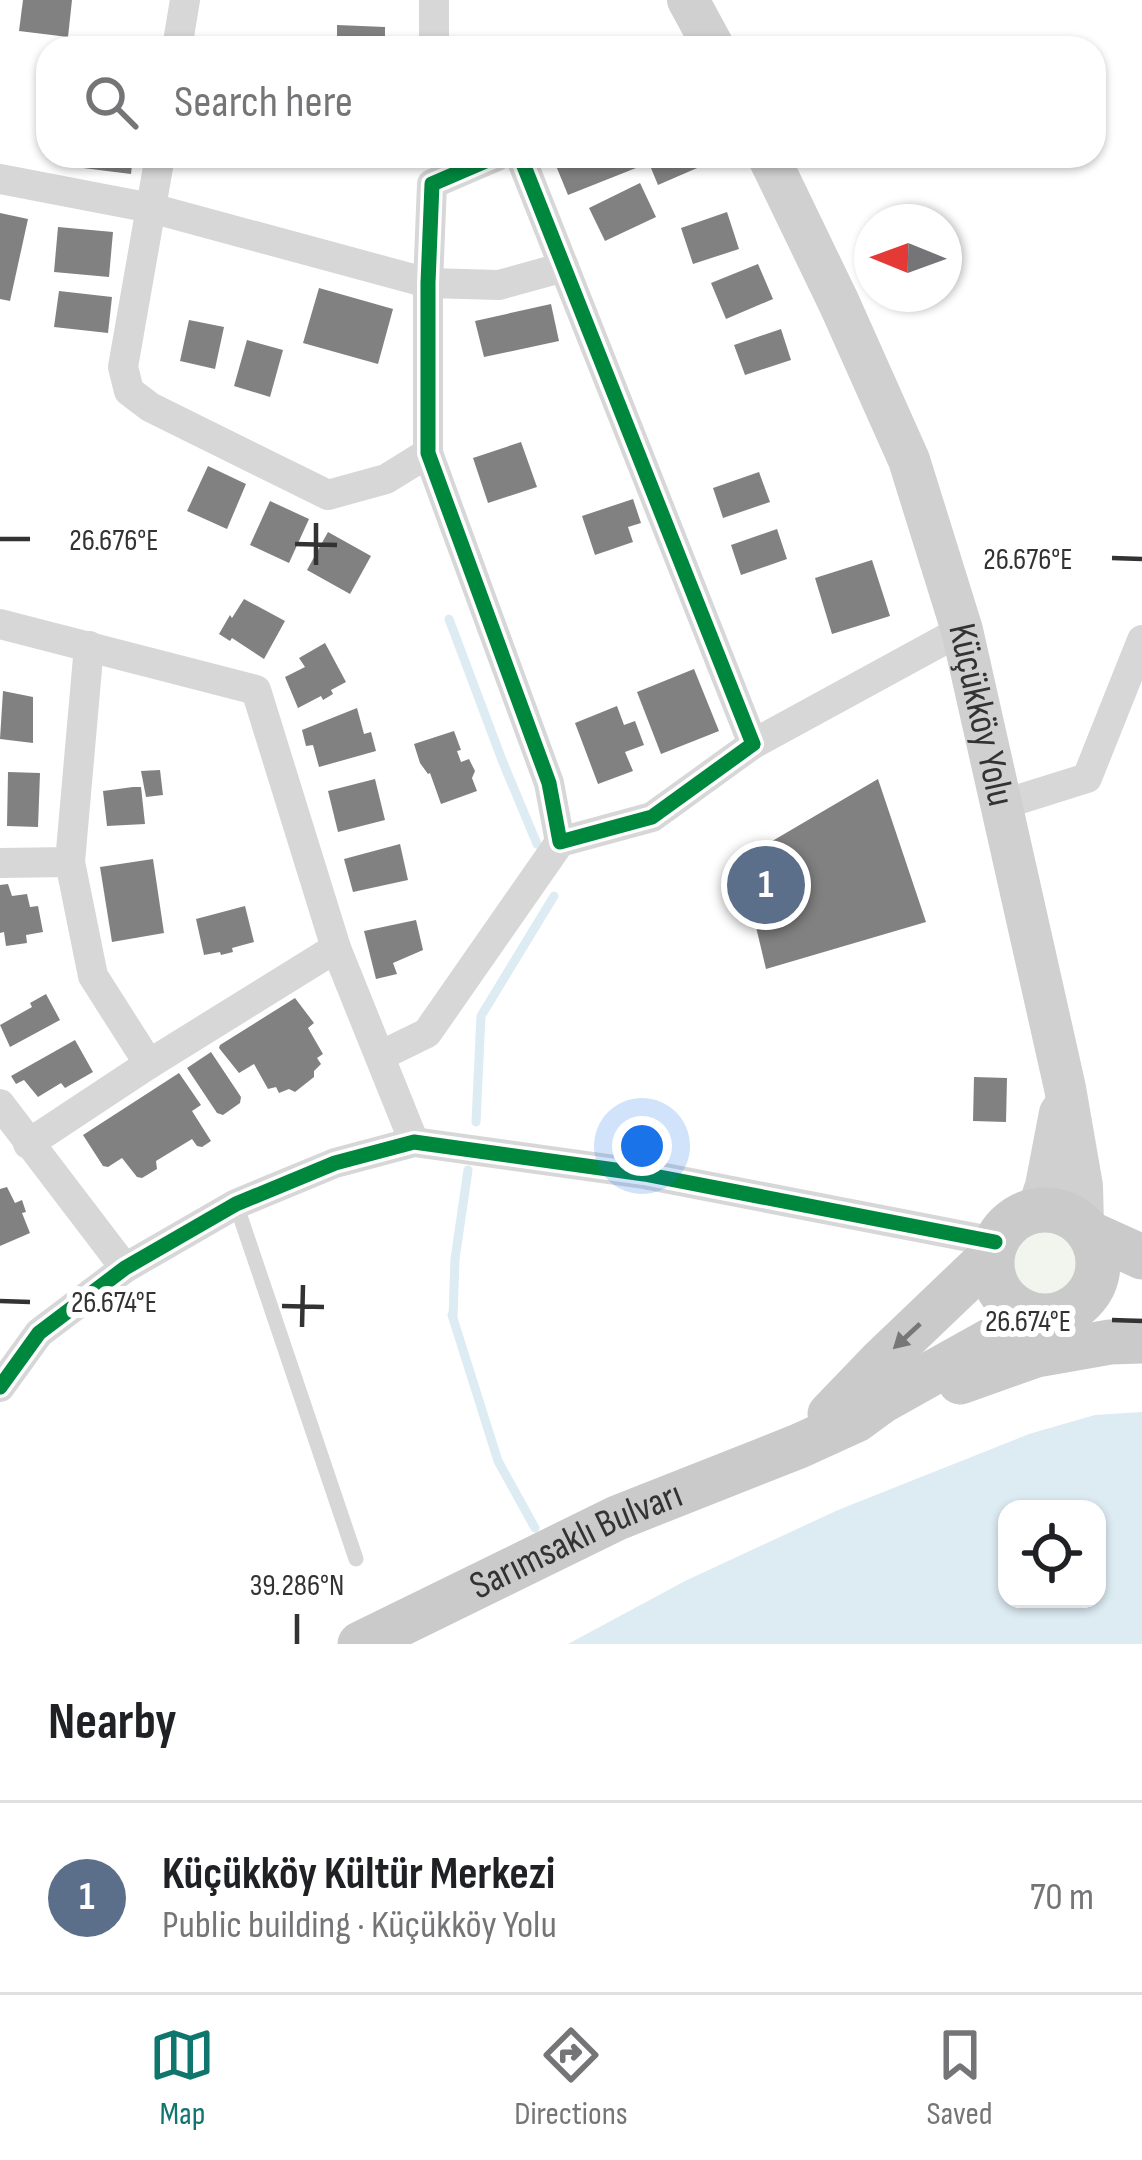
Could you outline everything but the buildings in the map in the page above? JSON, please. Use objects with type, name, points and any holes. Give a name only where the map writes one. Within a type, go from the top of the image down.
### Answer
[{"type":"main road","points":[[688,0],[708,36]]},
{"type":"main road","name":"Küçükköy Yolu","points":[[774,168],[909,460],[962,630],[1065,1088],[1086,1229]]},
{"type":"main road","name":"Küçükköy Yolu","points":[[1038,1210],[1065,1088]]},
{"type":"main road","points":[[1142,1257],[1086,1229],[1070,1215],[1038,1210],[1012,1220],[994,1249],[992,1271],[997,1287],[1019,1310],[1142,1319]]},
{"type":"main road","points":[[1051,1314],[1080,1303],[1090,1292],[1099,1262],[1086,1229]]},
{"type":"main road","name":"Sarımsaklı Bulvarı","points":[[799,1446],[994,1249]]},
{"type":"main road","name":"Sarımsaklı Bulvarı","points":[[360,1644],[617,1518],[856,1420],[1051,1314]]},
{"type":"main road","points":[[856,1420],[1036,1354],[1142,1341]]},
{"type":"street","points":[[179,36],[185,0]]},
{"type":"street","points":[[434,0],[434,36]]},
{"type":"street","points":[[158,168],[123,367],[129,392],[150,407],[328,495],[386,479],[428,453]]},
{"type":"street","points":[[525,168],[752,744]]},
{"type":"street","points":[[432,170],[428,453],[549,783],[560,842]]},
{"type":"street","points":[[0,179],[151,208],[428,283],[499,285],[564,267]]},
{"type":"street","points":[[0,625],[256,690],[336,948],[415,1142]]},
{"type":"street","points":[[380,1057],[427,1033],[560,842],[652,817],[752,744],[962,630]]},
{"type":"street","points":[[88,646],[70,862],[93,976],[148,1064]]},
{"type":"street","points":[[1001,806],[1087,778],[1141,648]]},
{"type":"street","points":[[0,863],[70,862]]},
{"type":"street","points":[[28,1144],[336,948]]},
{"type":"street","points":[[0,1104],[125,1268]]},
{"type":"street","points":[[0,1387],[39,1334],[125,1268],[236,1204],[335,1163],[415,1142],[644,1174],[994,1249]]},
{"type":"lane","points":[[236,1204],[356,1559]]},
{"type":"shaded area","points":[[1042,1226],[1067,1236],[1077,1261],[1067,1286],[1042,1296],[1017,1286],[1007,1261],[1017,1236]]},
{"type":"shaded area","points":[[1142,1412],[1142,1644],[568,1644],[685,1581],[838,1510],[1029,1434],[1095,1415]]},
{"type":"waterway","points":[[449,619],[537,844]]},
{"type":"waterway","points":[[476,1122],[481,1016],[554,896]]},
{"type":"waterway","points":[[468,1170],[452,1315],[498,1461],[535,1528]]},
{"type":"cycle path","points":[[469,168],[432,184],[428,453],[549,783],[560,842],[652,817],[753,744],[525,168]]},
{"type":"cycle path","points":[[0,1387],[39,1333],[125,1268],[236,1204],[335,1163],[414,1142],[644,1174],[995,1242]]},
{"type":"place","name":"Küçükköy Kültür Merkezi","points":[[766,885]]}]
